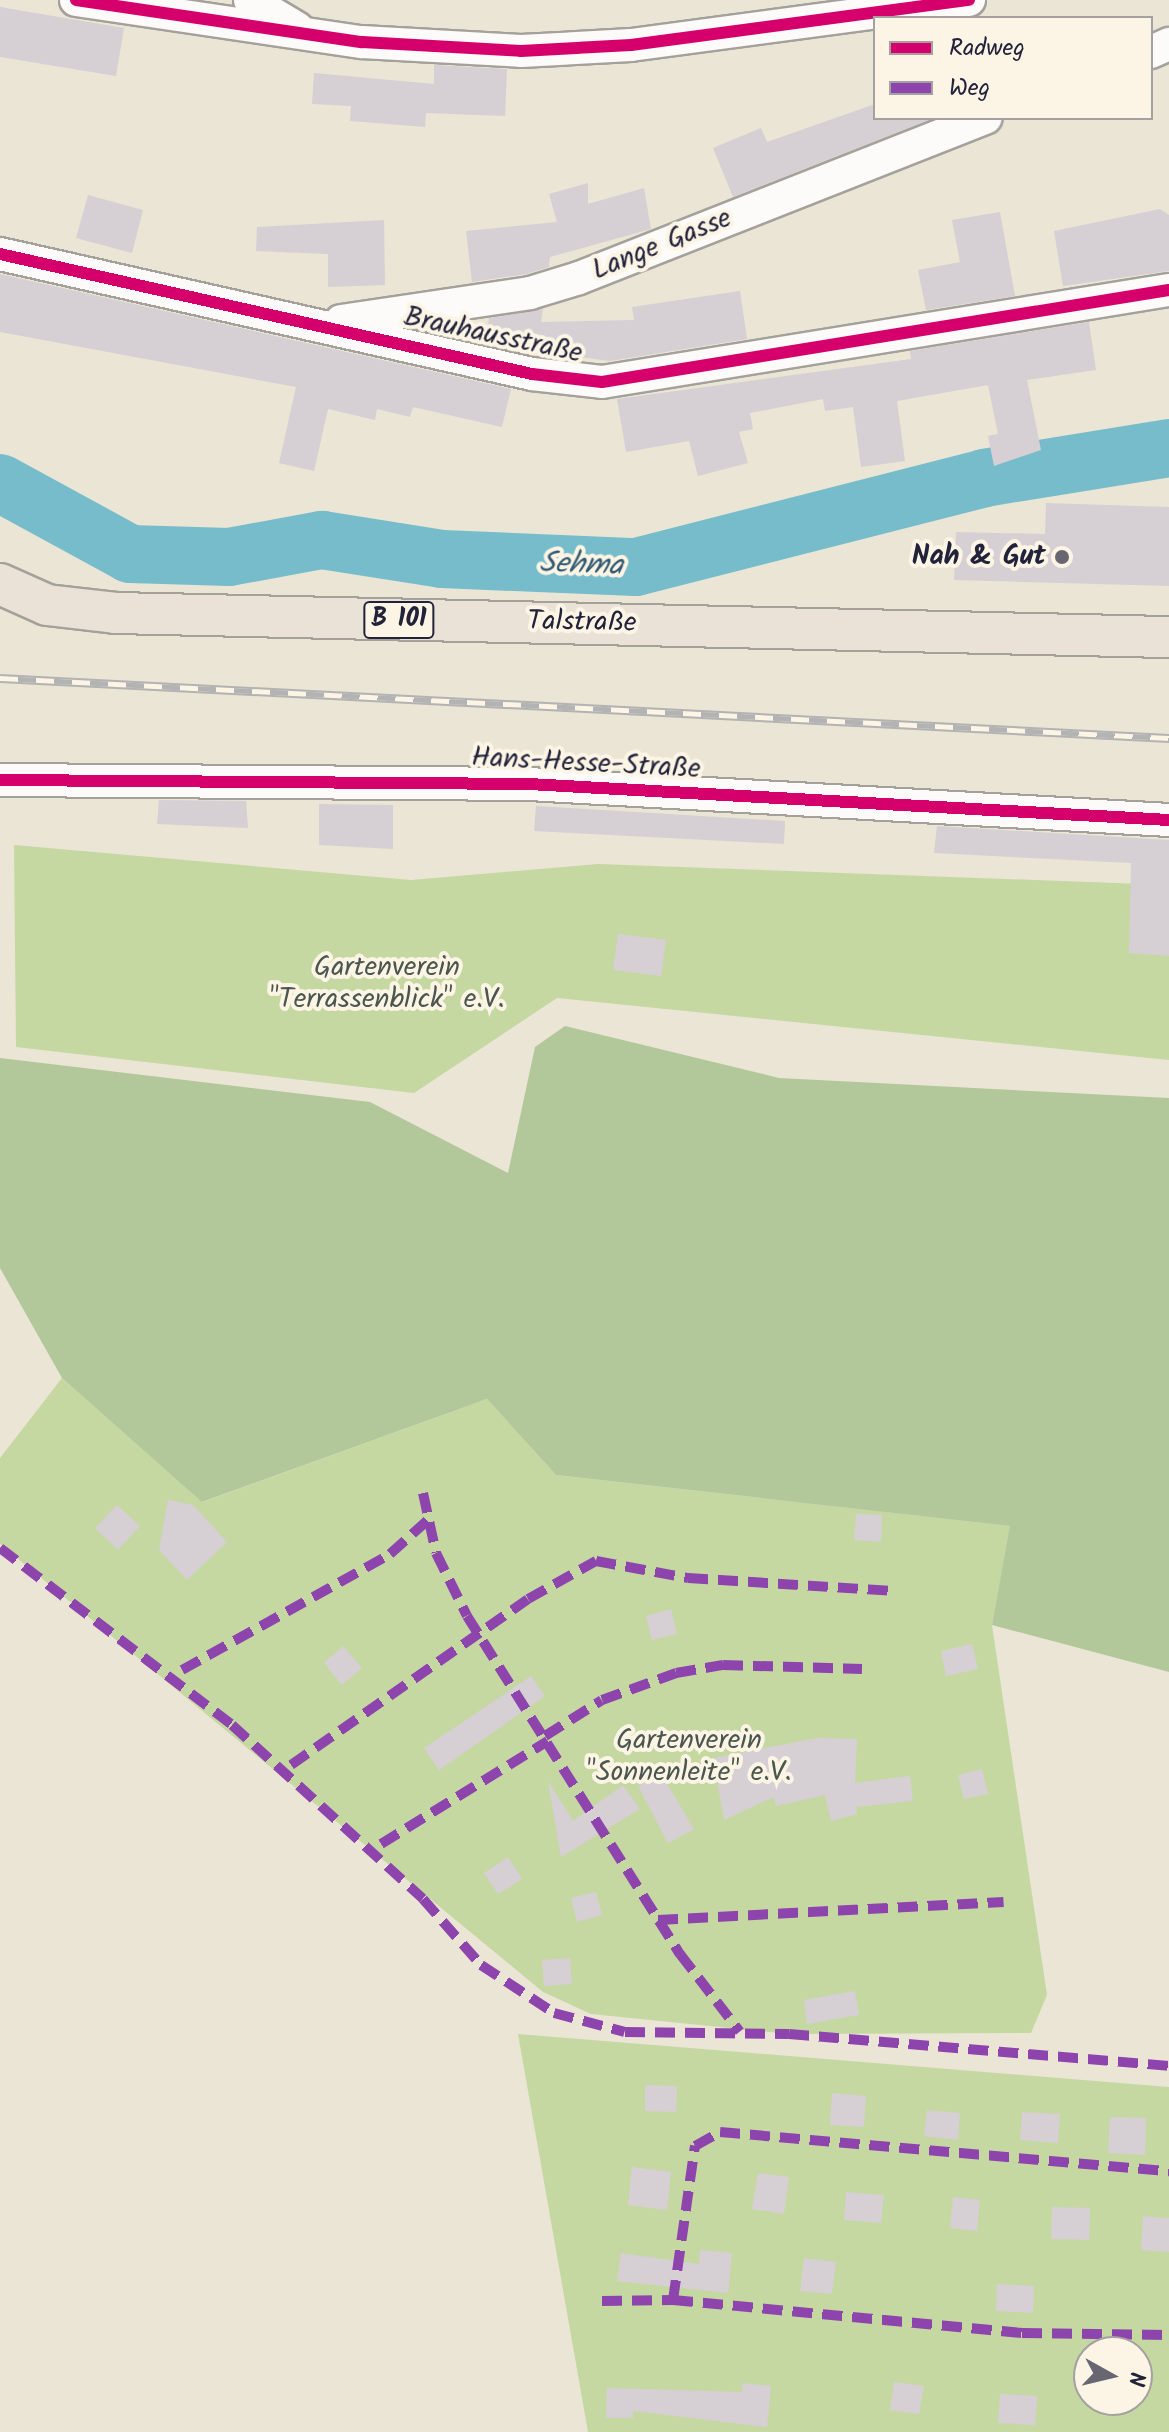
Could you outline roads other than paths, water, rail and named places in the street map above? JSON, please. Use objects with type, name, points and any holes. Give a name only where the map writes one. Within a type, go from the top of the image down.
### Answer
[{"type":"main road","name":"Talstraße","points":[[0,584],[47,605],[116,613],[1169,637]]},
{"type":"street","points":[[76,0],[311,35],[521,51],[631,45],[969,0]]},
{"type":"street","points":[[250,0],[311,35]]},
{"type":"street","name":"Lange Gasse","points":[[326,323],[555,286],[981,120]]},
{"type":"street","name":"Brauhausstraße","points":[[0,254],[326,323],[532,374],[602,382],[655,379],[1169,290]]},
{"type":"street","name":"Hans-Hesse-Straße","points":[[0,780],[355,778],[1169,820]]},
{"type":"waterway","name":"Sehma","points":[[0,483],[130,554],[229,557],[322,540],[442,559],[636,567],[984,478],[1169,448]]},
{"type":"railway","points":[[0,678],[1169,738]]},
{"type":"place","name":"Nah & Gut","points":[[1062,557]]},
{"type":"park label","name":"Gartenverein \"Terrassenblick\" e.V.","points":[[387,984]]},
{"type":"park label","name":"Gartenverein \"Sonnenleite\" e.V.","points":[[689,1757]]}]
